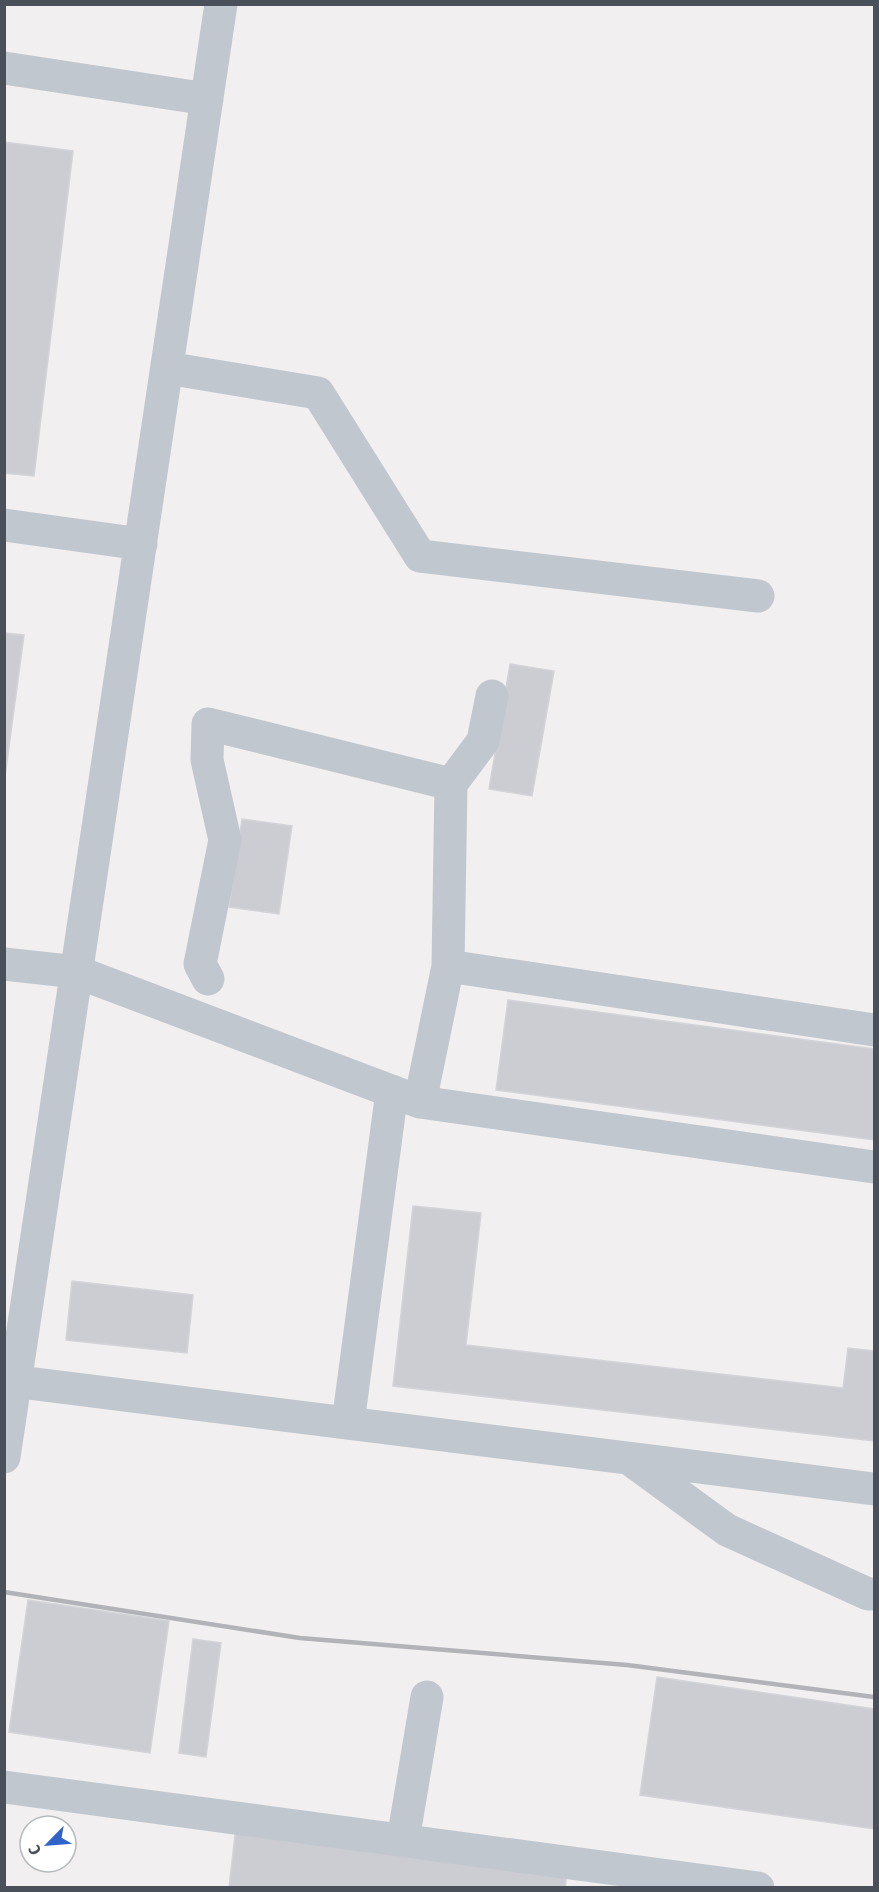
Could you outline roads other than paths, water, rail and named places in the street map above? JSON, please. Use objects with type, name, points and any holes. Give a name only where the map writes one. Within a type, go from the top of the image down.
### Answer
[{"type":"street","points":[[4,1457],[10,1380],[77,972],[221,4]]},
{"type":"street","points":[[4,68],[207,99]]},
{"type":"street","points":[[167,368],[318,393],[420,556],[758,596]]},
{"type":"street","points":[[4,525],[141,544]]},
{"type":"street","points":[[348,1423],[406,1097],[448,966],[451,784],[483,741],[492,696]]},
{"type":"street","points":[[208,979],[200,964],[225,840],[207,760],[208,724],[451,784]]},
{"type":"street","points":[[4,964],[77,972],[406,1097],[874,1167]]},
{"type":"street","points":[[448,966],[874,1030]]},
{"type":"street","points":[[10,1380],[874,1490]]},
{"type":"street","points":[[629,1459],[727,1530],[868,1594],[874,1594]]},
{"type":"street","points":[[403,1840],[427,1697]]},
{"type":"street","points":[[4,1787],[758,1887]]},
{"type":"railway","points":[[4,1592],[300,1638],[627,1665],[874,1697]]}]
